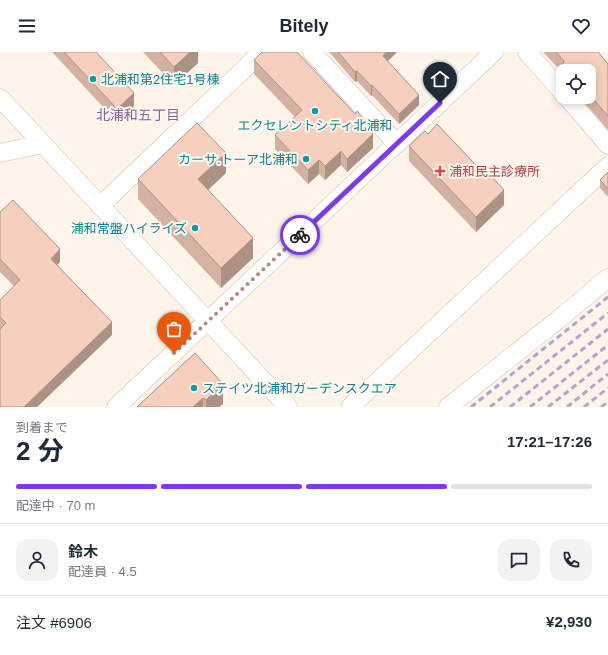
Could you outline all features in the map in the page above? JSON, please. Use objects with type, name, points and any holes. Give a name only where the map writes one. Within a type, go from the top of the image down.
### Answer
[{"type":"street","points":[[100,206],[262,52]]},
{"type":"street","points":[[312,52],[397,144]]},
{"type":"street","points":[[116,407],[494,52]]},
{"type":"street","points":[[528,52],[556,85]]},
{"type":"street","points":[[0,98],[288,407]]},
{"type":"street","points":[[573,104],[608,145]]},
{"type":"street","points":[[0,153],[43,144]]},
{"type":"street","points":[[350,407],[608,166]]},
{"type":"street","points":[[448,407],[608,278]]},
{"type":"building","points":[[64,52],[96,52],[134,93],[117,109]]},
{"type":"building","points":[[160,52],[190,52],[174,67]]},
{"type":"building","name":"エクセレントシティ北浦和","points":[[262,52],[297,52],[355,114],[357,111],[370,126],[368,129],[373,134],[347,159],[341,151],[325,166],[319,160],[308,170],[275,135],[302,110],[254,60]]},
{"type":"building","points":[[338,52],[386,52],[383,56],[419,95],[399,114],[372,85],[371,86],[357,71],[355,72]]},
{"type":"building","points":[[556,52],[598,52],[608,64],[608,116],[596,102],[596,64],[564,64],[564,61]]},
{"type":"building","name":"浦和常盤ハイライズ","points":[[197,123],[226,153],[198,179],[253,238],[221,268],[138,179]]},
{"type":"building","points":[[437,124],[489,179],[492,177],[504,190],[476,217],[409,146],[425,131],[428,134]]},
{"type":"building","points":[[608,172],[608,189],[600,180]]},
{"type":"building","points":[[13,200],[60,249],[51,259],[112,322],[24,407],[0,407],[0,329],[6,323],[0,317],[0,300],[20,280],[0,259],[0,212]]},
{"type":"building","points":[[195,353],[223,384],[206,400],[203,398],[193,407],[137,407]]},
{"type":"railway","points":[[471,407],[608,297]]},
{"type":"railway","points":[[490,407],[608,313]]},
{"type":"railway","points":[[510,407],[608,329]]},
{"type":"railway","points":[[530,407],[608,345]]},
{"type":"railway","points":[[548,407],[608,360]]},
{"type":"railway","points":[[567,407],[608,374]]},
{"type":"railway","points":[[584,407],[608,388]]},
{"type":"railway","points":[[601,407],[608,402]]},
{"type":"way so far","points":[[174,353],[300,235]]},
{"type":"place","name":"北浦和第2住宅1号棟","points":[[93,79]]},
{"type":"place","name":"エクセレントシティ北浦和","points":[[315,111]]},
{"type":"place","name":"カーサ.トーア北浦和","points":[[306,159]]},
{"type":"place","name":"浦和民主診療所","points":[[440,171]]},
{"type":"place","name":"浦和常盤ハイライズ","points":[[195,228]]},
{"type":"place","name":"ステイツ北浦和ガーデンスクエア","points":[[194,388]]},
{"type":"district","name":"北浦和五丁目","points":[[138,115]]},
{"type":"route","points":[[300,235],[440,103]]}]
